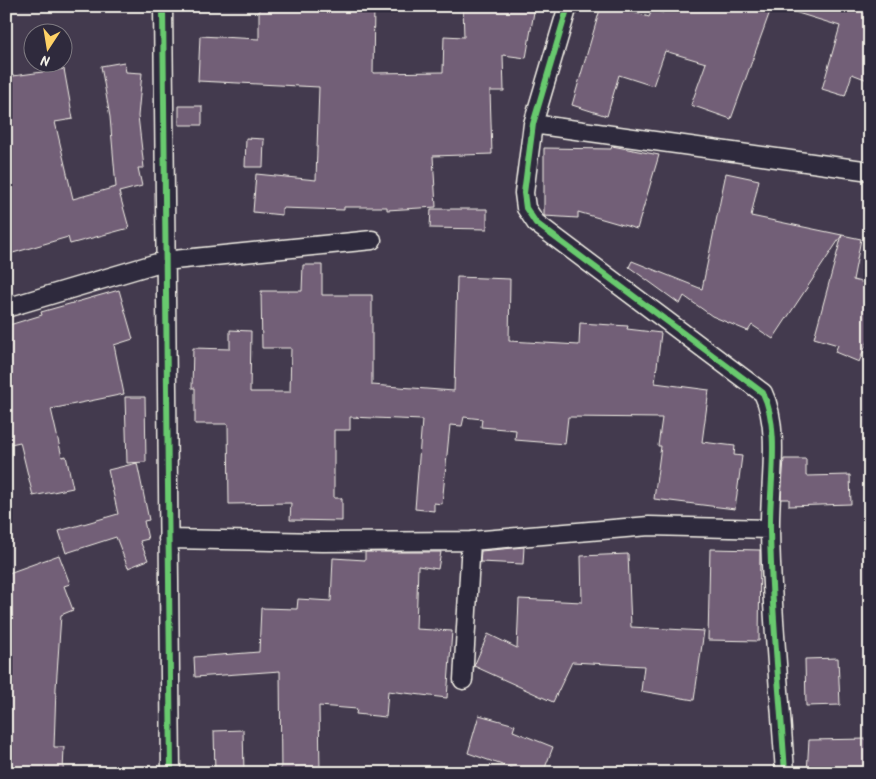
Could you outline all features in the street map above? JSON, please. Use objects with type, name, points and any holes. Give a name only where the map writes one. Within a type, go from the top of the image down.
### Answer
[{"type":"street","points":[[163,6],[164,261],[171,773]]},
{"type":"street","points":[[568,6],[533,124],[524,193],[526,208],[536,223],[763,393],[770,408],[772,427],[770,529],[785,773]]},
{"type":"street","points":[[533,124],[870,171]]},
{"type":"street","points":[[6,308],[164,261],[372,240]]},
{"type":"street","points":[[168,539],[322,542],[471,541],[649,526],[770,529]]},
{"type":"street","points":[[463,680],[471,541]]},
{"type":"building","points":[[259,6],[374,6],[373,73],[443,72],[444,36],[464,37],[463,6],[535,6],[526,58],[503,55],[504,91],[490,91],[492,154],[433,156],[436,207],[387,210],[387,207],[344,207],[344,210],[282,208],[282,215],[253,212],[256,174],[316,180],[319,87],[198,81],[200,36],[259,39]]},
{"type":"building","points":[[601,6],[614,6],[649,17],[652,10],[663,13],[664,6],[772,6],[731,119],[691,105],[706,63],[665,51],[653,86],[619,75],[607,116],[572,105]]},
{"type":"building","points":[[792,6],[870,6],[870,81],[852,74],[845,96],[822,89],[840,26],[791,11]]},
{"type":"building","points":[[124,62],[126,72],[142,73],[138,116],[144,168],[138,168],[142,186],[119,192],[129,228],[70,244],[68,237],[6,255],[6,77],[42,72],[65,72],[73,119],[55,122],[73,199],[116,187],[110,117],[101,66]]},
{"type":"building","points":[[179,106],[202,106],[202,125],[179,125]]},
{"type":"building","points":[[246,138],[264,139],[263,167],[245,167]]},
{"type":"building","points":[[612,146],[659,155],[637,229],[578,212],[578,218],[544,216],[544,148],[611,149]]},
{"type":"building","points":[[726,173],[759,180],[751,216],[842,235],[773,339],[752,325],[748,331],[712,316],[684,296],[680,304],[629,267],[632,261],[702,289]]},
{"type":"building","points":[[431,209],[487,209],[487,229],[430,228]]},
{"type":"building","points":[[842,235],[861,239],[853,280],[870,284],[870,336],[859,362],[835,352],[838,345],[814,338]]},
{"type":"building","points":[[303,265],[322,265],[322,295],[372,295],[372,385],[454,391],[457,277],[510,279],[509,341],[579,345],[580,323],[628,326],[627,329],[661,333],[655,383],[709,390],[702,442],[735,446],[734,455],[742,456],[735,509],[654,499],[661,446],[658,446],[662,418],[568,417],[565,444],[515,440],[516,430],[481,427],[482,419],[464,417],[462,426],[450,425],[442,504],[434,503],[434,511],[415,509],[422,420],[350,417],[350,430],[334,430],[334,498],[342,498],[342,521],[290,520],[291,503],[229,504],[228,424],[195,424],[195,388],[192,388],[193,348],[230,349],[230,330],[251,331],[250,392],[290,392],[291,348],[262,348],[261,291],[302,291]]},
{"type":"building","points":[[119,290],[133,339],[114,345],[124,394],[51,409],[62,457],[66,456],[73,488],[33,496],[20,442],[6,445],[6,326],[42,315],[41,312]]},
{"type":"building","points":[[125,397],[145,397],[146,462],[127,463]]},
{"type":"building","points":[[784,459],[806,459],[806,476],[850,475],[851,504],[789,506],[789,499],[781,499]]},
{"type":"building","points":[[137,463],[149,520],[144,521],[148,539],[140,541],[148,560],[128,568],[116,537],[66,553],[59,531],[118,514],[108,470]]},
{"type":"building","points":[[524,547],[523,564],[480,562],[481,551]]},
{"type":"building","points":[[710,549],[760,550],[759,641],[708,640]]},
{"type":"building","points":[[365,552],[441,552],[438,569],[418,566],[416,629],[452,631],[447,698],[388,691],[386,717],[356,714],[357,709],[319,706],[320,773],[281,773],[280,671],[195,677],[194,657],[259,652],[261,608],[297,609],[298,599],[331,601],[333,558],[365,560]]},
{"type":"building","points":[[628,554],[631,627],[704,631],[694,700],[641,691],[644,666],[572,662],[553,702],[474,666],[488,634],[517,648],[519,599],[582,602],[581,556]]},
{"type":"building","points":[[59,555],[70,584],[64,586],[73,610],[61,615],[56,688],[54,747],[64,747],[63,773],[6,773],[6,574]]},
{"type":"building","points":[[838,658],[840,705],[806,706],[805,659]]},
{"type":"building","points":[[479,715],[515,725],[513,731],[553,747],[543,773],[525,773],[468,753]]},
{"type":"building","points":[[243,730],[244,773],[215,773],[214,731]]},
{"type":"building","points":[[868,739],[869,773],[807,773],[809,740]]},
{"type":"cycle path","points":[[163,6],[171,773]]},
{"type":"cycle path","points":[[568,6],[533,124],[524,193],[526,208],[536,223],[763,393],[772,424],[773,441],[770,513],[771,559],[785,773]]}]
